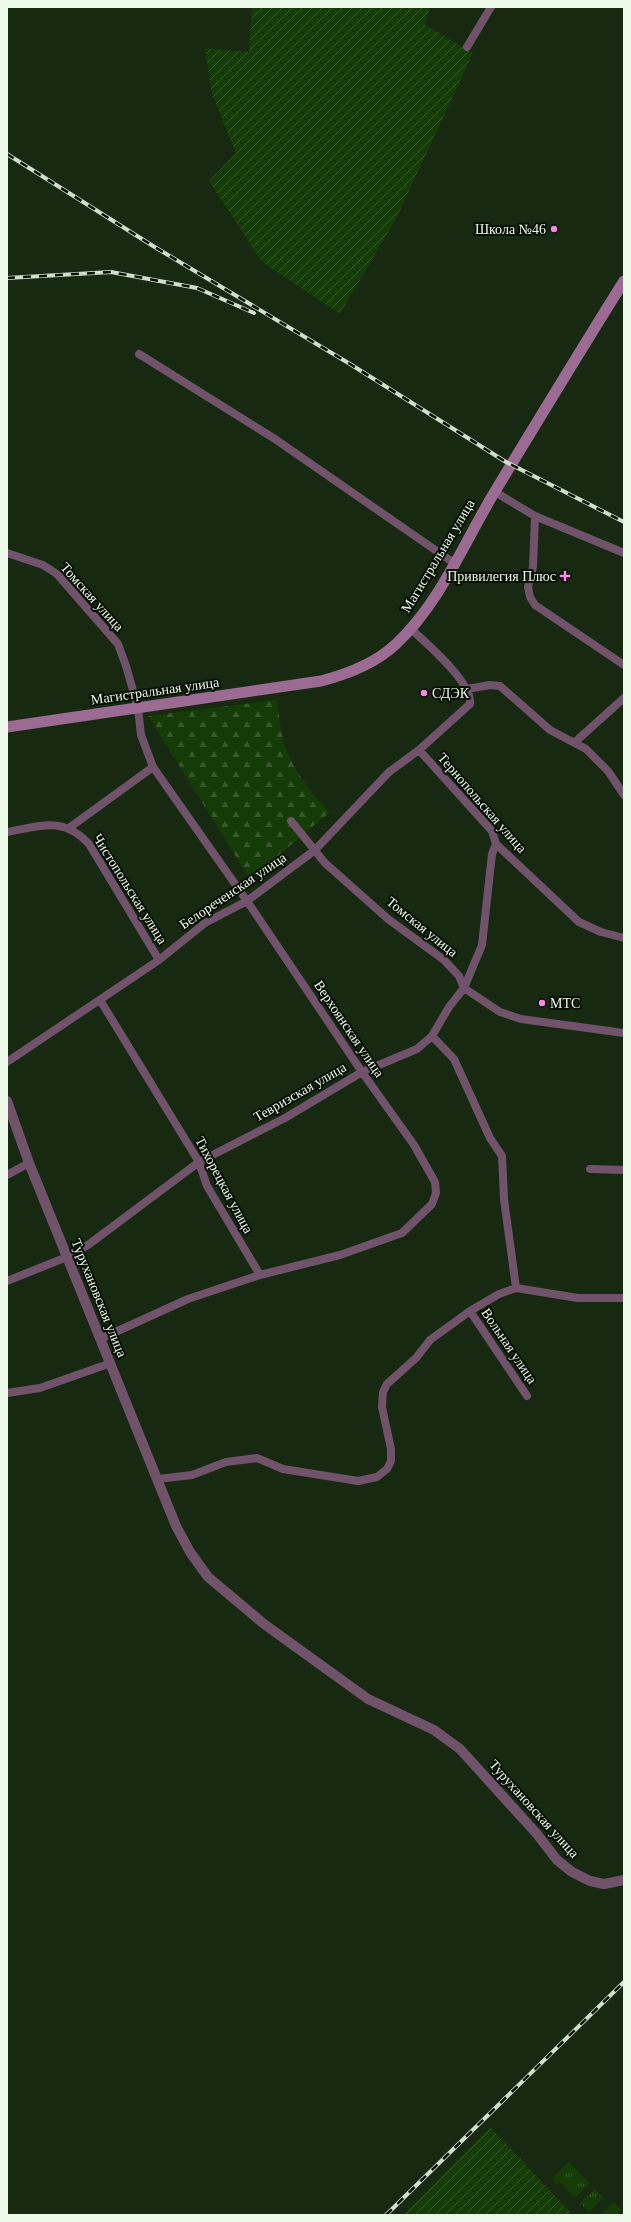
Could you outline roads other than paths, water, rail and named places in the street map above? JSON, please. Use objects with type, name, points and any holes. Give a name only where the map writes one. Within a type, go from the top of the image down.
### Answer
[{"type":"main road","name":"Магистральная улица","points":[[7,727],[293,686],[338,677],[378,658],[395,645],[411,629],[430,604],[495,492],[624,281]]},
{"type":"street","points":[[467,47],[491,7]]},
{"type":"street","points":[[139,354],[275,439],[454,562]]},
{"type":"street","points":[[495,492],[535,516],[624,553]]},
{"type":"street","points":[[535,516],[533,567],[528,587],[530,597],[535,605],[624,665]]},
{"type":"street","name":"Томская улица","points":[[7,553],[43,564],[57,574],[106,628],[118,644],[138,708]]},
{"type":"street","points":[[411,629],[438,655],[467,689],[490,685],[500,686],[550,730],[575,742],[586,750],[608,772],[624,795]]},
{"type":"street","name":"Белореченская улица","points":[[7,1062],[159,960],[205,923],[246,901],[315,850],[389,772],[419,750],[470,704],[471,699],[467,689]]},
{"type":"street","points":[[575,742],[624,698]]},
{"type":"street","name":"Верхоянская улица","points":[[138,708],[141,735],[153,768],[246,901],[362,1072],[414,1145],[430,1172],[436,1193],[432,1204],[402,1233],[340,1256],[260,1275]]},
{"type":"street","name":"Тернопольская улица","points":[[419,750],[492,831],[496,844],[579,922],[600,932],[624,938]]},
{"type":"street","points":[[69,828],[153,768]]},
{"type":"street","name":"Томская улица","points":[[291,821],[325,863],[388,919],[444,960],[459,976],[464,988],[500,1012],[521,1019],[624,1033]]},
{"type":"street","name":"Чистопольская улица","points":[[7,832],[48,825],[69,828],[80,834],[89,844],[159,960]]},
{"type":"street","name":"Тевризская улица","points":[[7,1281],[67,1257],[88,1245],[198,1162],[285,1118],[362,1072],[416,1049],[432,1036],[449,1007],[464,988],[482,945],[492,854],[496,844]]},
{"type":"street","name":"Тихорецкая улица","points":[[100,1000],[198,1162],[207,1186],[260,1275]]},
{"type":"street","points":[[432,1036],[454,1059],[490,1138],[502,1156],[504,1199],[516,1288]]},
{"type":"street","name":"Турухановская улица","points":[[7,1101],[29,1163],[168,1504],[190,1552],[208,1577],[241,1605],[368,1698],[434,1730],[460,1749],[557,1860],[572,1872],[590,1881],[604,1884],[624,1880]]},
{"type":"street","points":[[7,1175],[29,1163]]},
{"type":"street","points":[[590,1169],[624,1170]]},
{"type":"street","points":[[100,1339],[188,1299],[260,1275]]},
{"type":"street","points":[[158,1479],[192,1475],[226,1462],[257,1458],[283,1469],[358,1481],[377,1477],[387,1468],[391,1461],[391,1449],[382,1407],[383,1392],[387,1384],[416,1358],[430,1340],[470,1311],[499,1294],[516,1288],[578,1298],[624,1298]]},
{"type":"street","name":"Вольная улица","points":[[470,1311],[527,1396]]},
{"type":"street","points":[[7,1393],[40,1388],[111,1363]]},
{"type":"railway","points":[[7,154],[153,246],[350,364],[506,462],[624,522]]},
{"type":"railway","points":[[7,278],[111,272],[197,288],[254,313]]},
{"type":"railway","points":[[386,2215],[624,1982]]},
{"type":"place","name":"Школа №46","points":[[554,229]]},
{"type":"place","name":"Привилегия Плюс","points":[[565,576]]},
{"type":"place","name":"СДЭК","points":[[424,693]]},
{"type":"place","name":"МТС","points":[[542,1003]]}]
